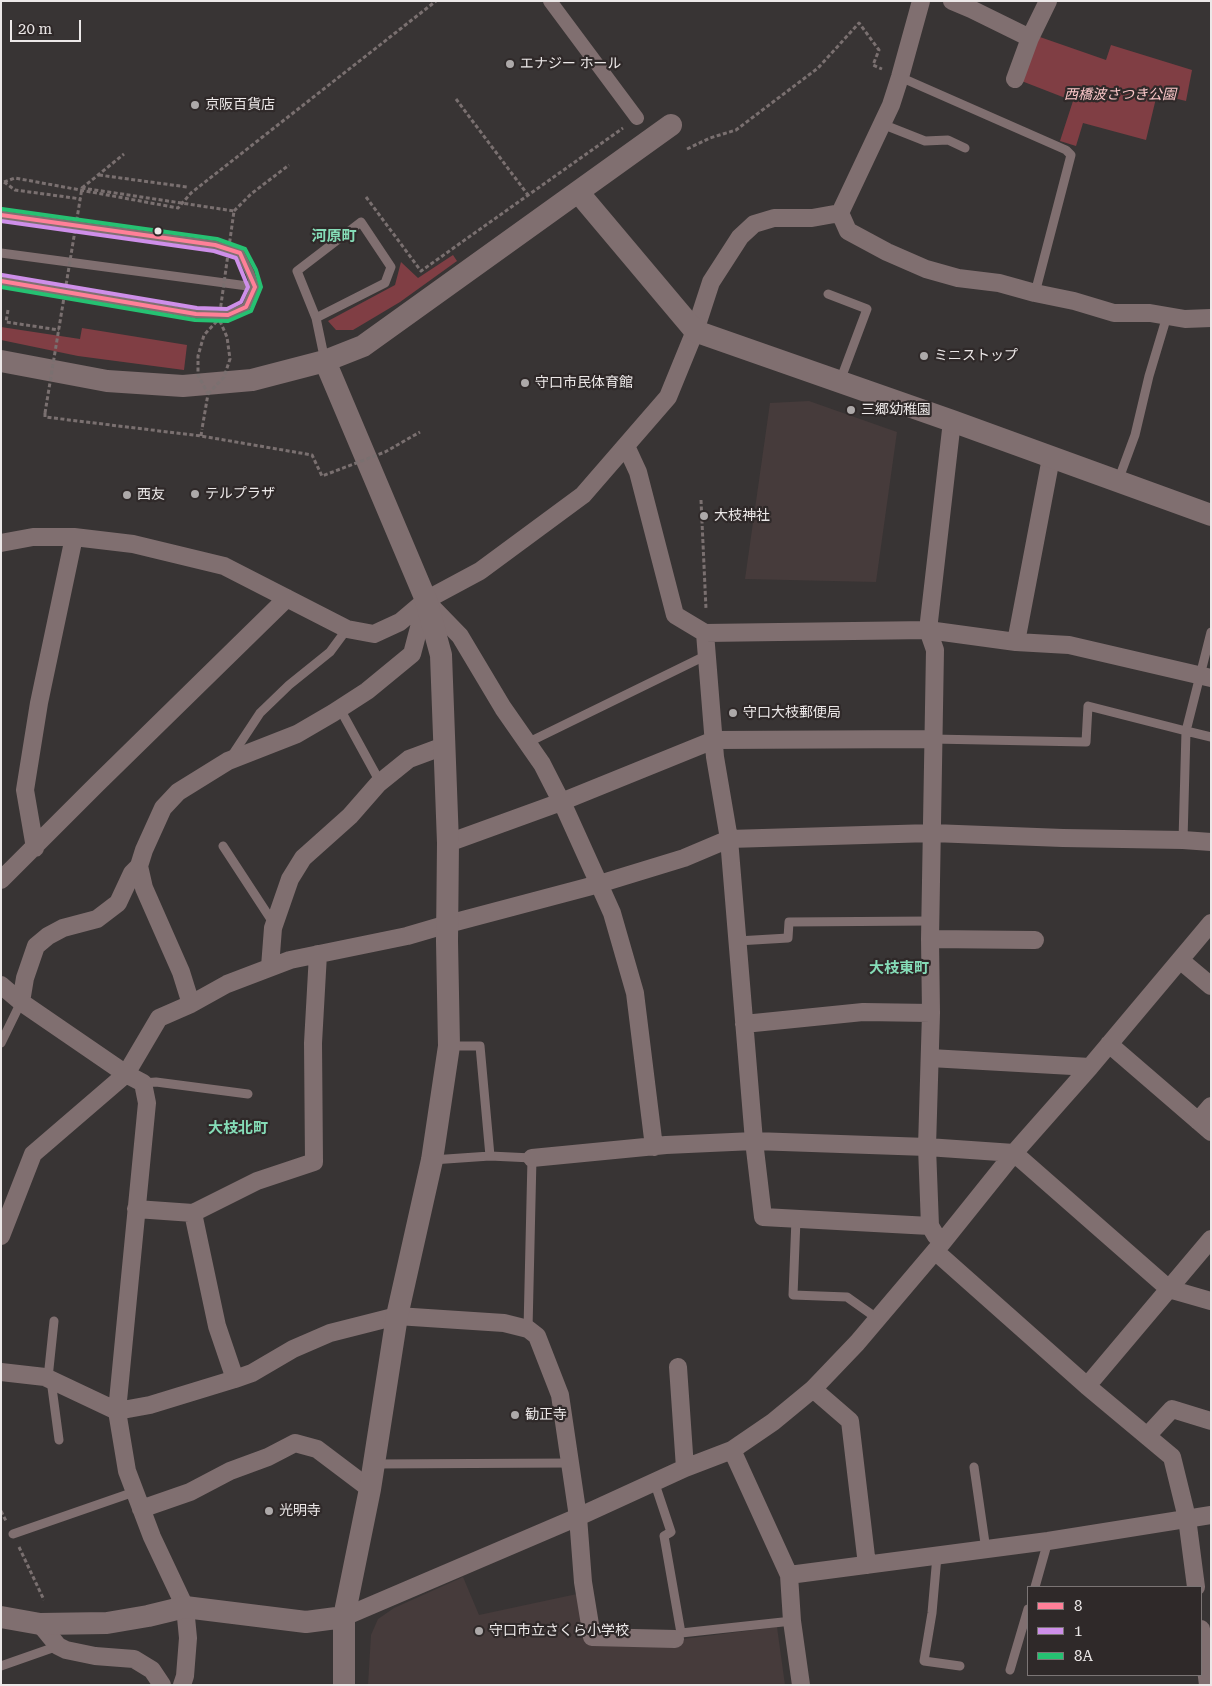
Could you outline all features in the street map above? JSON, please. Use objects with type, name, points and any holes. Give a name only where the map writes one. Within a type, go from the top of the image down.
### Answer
[{"type":"street","points":[[550,1],[637,118]]},
{"type":"street","points":[[921,1],[895,75],[891,105],[840,213],[848,231],[887,252],[926,269],[958,278],[999,283],[1074,301],[1114,313],[1150,313],[1185,319],[1211,318]]},
{"type":"street","points":[[952,1],[1030,38]]},
{"type":"street","points":[[1015,79],[1030,38],[1048,1]]},
{"type":"street","points":[[1,362],[108,381],[183,386],[252,380],[325,362],[363,346],[671,125]]},
{"type":"street","points":[[578,192],[695,331],[952,421],[1211,515]]},
{"type":"street","points":[[1,543],[33,537],[74,537],[133,544],[224,566],[347,629],[374,634],[400,622],[426,600],[480,572],[583,495],[668,397],[695,331],[711,282],[740,237],[754,224],[774,218],[812,218],[840,213]]},
{"type":"street","points":[[325,362],[426,600],[441,655],[448,842],[449,1046],[432,1160],[397,1316],[370,1489],[344,1617],[344,1685]]},
{"type":"street","points":[[952,421],[928,630],[935,650],[932,739],[931,1013],[927,1147],[930,1226],[938,1247],[1087,1386],[1172,1457],[1187,1518],[1196,1586]]},
{"type":"street","points":[[626,446],[638,472],[675,614],[705,633],[928,630],[1016,642],[1069,646],[1205,677]]},
{"type":"street","points":[[1016,642],[1051,458]]},
{"type":"street","points":[[35,848],[25,790],[39,704],[74,537]]},
{"type":"street","points":[[1,880],[287,598]]},
{"type":"street","points":[[191,1004],[180,972],[144,888],[140,866],[144,850],[163,808],[178,792],[228,761],[297,734],[367,691],[412,654],[426,600]]},
{"type":"street","points":[[426,600],[460,636],[503,708],[542,764],[612,913],[635,993],[654,1146]]},
{"type":"street","points":[[705,633],[714,757],[729,839],[754,1141],[763,1218],[930,1226]]},
{"type":"street","points":[[448,842],[561,802],[714,740],[932,739]]},
{"type":"street","points":[[270,967],[274,924],[290,879],[303,858],[350,816],[380,782],[408,760],[444,746]]},
{"type":"street","points":[[1,1236],[33,1154],[126,1074],[159,1018],[191,1004],[227,984],[290,960],[407,936],[599,884],[684,858],[729,839],[932,833],[1211,842]]},
{"type":"street","points":[[21,1002],[25,978],[36,946],[62,928],[98,918],[118,903],[132,874],[140,866]]},
{"type":"street","points":[[1,1617],[47,1624],[107,1623],[185,1607],[306,1622],[344,1617],[578,1517],[685,1468],[732,1450],[773,1422],[814,1389],[878,1318],[1014,1153],[1090,1067],[1211,923]]},
{"type":"street","points":[[930,938],[1035,940]]},
{"type":"street","points":[[136,1209],[193,1213],[256,1181],[314,1162],[314,1043],[318,954]]},
{"type":"street","points":[[1180,960],[1211,986]]},
{"type":"street","points":[[1,985],[21,1002],[126,1074],[143,1083],[147,1103],[116,1411],[126,1471],[152,1537],[185,1607],[188,1638],[185,1676],[182,1685]]},
{"type":"street","points":[[744,1024],[863,1012],[931,1013]]},
{"type":"street","points":[[1109,1044],[1204,1127],[1211,1106]]},
{"type":"street","points":[[930,1058],[1090,1067]]},
{"type":"street","points":[[532,1158],[654,1146],[754,1141],[927,1147],[1014,1153],[1169,1289],[1211,1301]]},
{"type":"street","points":[[193,1213],[217,1326],[235,1379]]},
{"type":"street","points":[[1087,1386],[1211,1239]]},
{"type":"street","points":[[1,1372],[49,1379],[116,1411],[150,1405],[235,1379],[252,1373],[293,1349],[330,1333],[397,1316],[504,1323],[528,1329],[537,1336],[560,1394],[571,1463],[578,1517],[583,1582],[592,1637],[678,1636]]},
{"type":"street","points":[[678,1368],[685,1468]]},
{"type":"street","points":[[814,1389],[850,1421],[868,1565]]},
{"type":"street","points":[[1147,1436],[1172,1409],[1211,1421]]},
{"type":"street","points":[[141,1509],[190,1492],[230,1471],[268,1457],[295,1443],[317,1449],[370,1489]]},
{"type":"street","points":[[732,1450],[789,1575],[792,1621],[800,1685]]},
{"type":"street","points":[[789,1575],[986,1550],[1211,1515]]},
{"type":"street","points":[[47,1624],[58,1646],[66,1650],[94,1656],[134,1659],[152,1670],[162,1685]]},
{"type":"street","points":[[1202,1637],[1208,1685]]},
{"type":"lane","points":[[895,75],[1066,150],[1071,155],[1035,293]]},
{"type":"lane","points":[[882,124],[925,140],[948,140],[965,148]]},
{"type":"lane","points":[[1,215],[216,245],[240,253],[255,288],[246,307],[228,315],[196,314],[1,281]]},
{"type":"lane","points":[[316,318],[385,283],[391,267],[361,222],[297,271],[316,318],[325,362]]},
{"type":"lane","points":[[1,253],[255,288]]},
{"type":"lane","points":[[828,294],[868,309],[840,382]]},
{"type":"lane","points":[[1118,481],[1135,435],[1148,376],[1167,316]]},
{"type":"lane","points":[[228,761],[260,713],[289,685],[330,652],[347,629]]},
{"type":"lane","points":[[1183,840],[1186,730],[1205,677],[1211,632]]},
{"type":"lane","points":[[527,743],[707,655]]},
{"type":"lane","points":[[932,739],[1086,742],[1088,706],[1211,737]]},
{"type":"lane","points":[[340,709],[380,782]]},
{"type":"lane","points":[[223,846],[274,924]]},
{"type":"lane","points":[[738,941],[788,938],[789,922],[930,921]]},
{"type":"lane","points":[[1,1044],[21,1002]]},
{"type":"lane","points":[[449,1046],[480,1046],[490,1156]]},
{"type":"lane","points":[[143,1083],[156,1082],[248,1094]]},
{"type":"lane","points":[[432,1160],[490,1156],[532,1158],[528,1329]]},
{"type":"lane","points":[[796,1219],[793,1295],[847,1297],[878,1318]]},
{"type":"lane","points":[[54,1321],[49,1379],[59,1440]]},
{"type":"lane","points":[[373,1464],[571,1463]]},
{"type":"lane","points":[[974,1467],[986,1550]]},
{"type":"lane","points":[[654,1482],[671,1532],[664,1536],[678,1636],[792,1621]]},
{"type":"lane","points":[[13,1534],[134,1492]]},
{"type":"lane","points":[[1035,1586],[1048,1541]]},
{"type":"lane","points":[[937,1556],[932,1613],[924,1661],[960,1666]]},
{"type":"lane","points":[[1010,1670],[1027,1612]]},
{"type":"lane","points":[[1,1666],[58,1646]]},
{"type":"path","points":[[81,199],[15,190],[4,182],[15,178],[178,208],[191,193],[436,1]]},
{"type":"path","points":[[687,149],[710,138],[736,130],[818,68],[859,23],[879,50],[873,65],[895,75]]},
{"type":"path","points":[[456,99],[528,195]]},
{"type":"path","points":[[366,197],[420,271],[637,118]]},
{"type":"path","points":[[124,154],[82,188],[45,417],[201,436],[312,455],[322,476],[385,452],[420,432]]},
{"type":"path","points":[[201,436],[208,394],[224,377],[230,359],[228,337],[219,319],[234,211],[251,194],[289,165]]},
{"type":"path","points":[[99,175],[187,187]]},
{"type":"path","points":[[82,188],[234,211]]},
{"type":"path","points":[[8,310],[6,322],[59,330]]},
{"type":"path","points":[[208,394],[198,375],[198,356],[204,335],[219,319]]},
{"type":"path","points":[[701,500],[705,633]]},
{"type":"path","points":[[1,1510],[13,1534],[47,1624]]},
{"type":"shaded area","points":[[809,401],[897,432],[876,582],[745,579],[770,403]]},
{"type":"shaded area","name":"守口市立さくら小学校","points":[[463,1577],[479,1615],[577,1594],[587,1641],[683,1639],[777,1627],[785,1685],[368,1685],[371,1635],[378,1619],[394,1608]]},
{"type":"green space","name":"西橋波さつき公園","points":[[1037,36],[1106,60],[1111,45],[1192,70],[1186,101],[1157,94],[1146,140],[1083,123],[1076,146],[1060,141],[1073,101],[1019,80]]},
{"type":"green space","points":[[453,255],[457,261],[400,302],[353,330],[336,330],[328,321],[395,285],[401,262],[418,278]]},
{"type":"green space","points":[[1,327],[80,339],[82,328],[187,345],[184,370],[78,356],[1,340]]},
{"type":"transit line","name":"8A","points":[[1,287],[195,320],[228,321],[251,311],[261,287],[256,270],[245,249],[217,239],[2,209]]},
{"type":"transit line","name":"8","points":[[1,215],[215,245],[240,253],[255,287],[246,307],[228,315],[196,314],[1,281]]},
{"type":"transit line","name":"1","points":[[1,221],[214,251],[236,258],[248,287],[241,302],[227,309],[197,308],[2,275]]},
{"type":"place","name":"エナジー ホール","points":[[510,64]]},
{"type":"place","name":"京阪百貨店","points":[[195,105]]},
{"type":"place","name":"ミニストップ","points":[[924,356]]},
{"type":"place","name":"守口市民体育館","points":[[525,383]]},
{"type":"place","name":"三郷幼稚園","points":[[851,410]]},
{"type":"place","name":"テルプラザ","points":[[195,494]]},
{"type":"place","name":"西友","points":[[127,495]]},
{"type":"place","name":"大枝神社","points":[[704,516]]},
{"type":"place","name":"守口大枝郵便局","points":[[733,713]]},
{"type":"place","name":"勧正寺","points":[[515,1415]]},
{"type":"place","name":"光明寺","points":[[269,1511]]},
{"type":"place","name":"守口市立さくら小学校","points":[[479,1631]]},
{"type":"district","name":"河原町","points":[[334,237]]},
{"type":"district","name":"大枝東町","points":[[899,969]]},
{"type":"district","name":"大枝北町","points":[[238,1129]]}]
